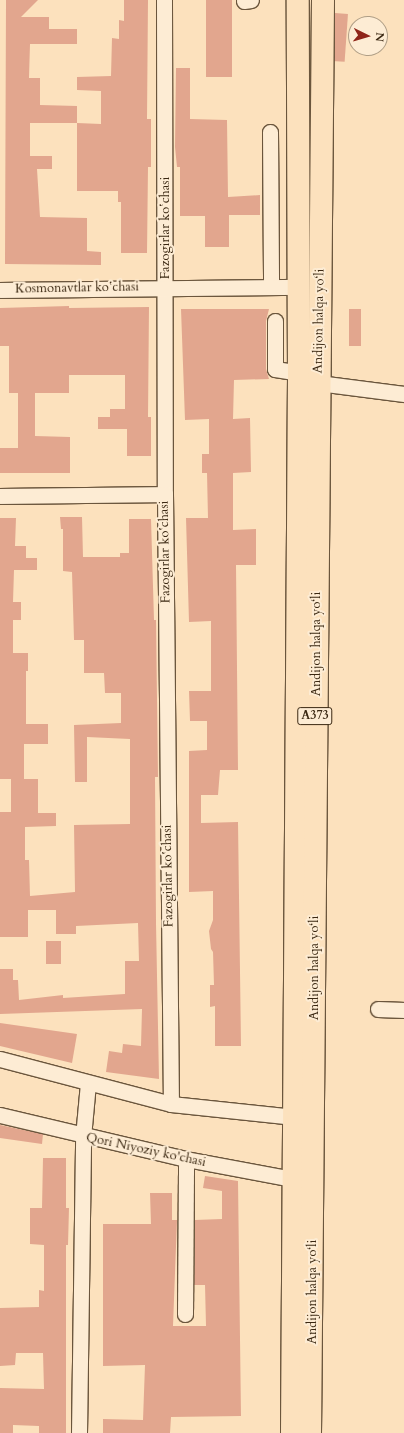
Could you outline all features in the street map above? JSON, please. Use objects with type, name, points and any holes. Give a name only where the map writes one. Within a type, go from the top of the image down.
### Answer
[{"type":"highway","name":"Andijon halqa yo‘li","points":[[298,0],[298,287],[308,378],[310,1433]]},
{"type":"highway","name":"Andijon halqa yo‘li","points":[[292,1433],[294,1117],[308,378],[323,0]]},
{"type":"street","name":"Fazogirlar koʻchasi","points":[[164,0],[165,494],[170,1104]]},
{"type":"street","points":[[270,132],[271,287]]},
{"type":"street","name":"Kosmonavtlar koʻchasi","points":[[0,290],[165,287],[298,287]]},
{"type":"street","points":[[275,321],[275,369],[308,378],[404,394]]},
{"type":"street","points":[[0,496],[165,494]]},
{"type":"street","points":[[378,1009],[404,1010]]},
{"type":"street","points":[[0,1059],[170,1104],[294,1117]]},
{"type":"street","points":[[79,1433],[83,1137],[88,1083]]},
{"type":"street","name":"Qori Niyoziy ko'chasi","points":[[0,1115],[83,1137],[186,1160],[294,1179]]},
{"type":"street","points":[[185,1314],[186,1160]]},
{"type":"building","points":[[6,0],[38,0],[21,17],[49,17],[49,29],[77,29],[77,44],[30,44],[29,78],[40,78],[40,105],[77,106],[77,123],[30,123],[30,156],[52,156],[52,169],[37,169],[40,217],[87,218],[87,251],[101,252],[101,265],[5,264]]},
{"type":"building","points":[[124,0],[148,0],[147,119],[151,119],[151,167],[148,167],[147,253],[121,253],[121,202],[118,202],[118,191],[77,191],[77,123],[101,124],[101,91],[77,90],[77,77],[111,76],[112,38],[119,39],[119,20],[124,21]]},
{"type":"building","points":[[206,0],[232,0],[232,77],[206,77]]},
{"type":"building","points":[[335,13],[348,14],[345,62],[332,61]]},
{"type":"building","points":[[176,68],[190,68],[190,119],[227,120],[228,197],[260,195],[260,215],[229,215],[229,247],[205,247],[205,216],[180,216],[180,167],[177,167],[175,147]]},
{"type":"building","points":[[69,306],[69,308],[149,307],[148,417],[151,417],[151,456],[127,456],[127,429],[98,429],[98,417],[110,417],[110,409],[125,409],[125,375],[69,375],[69,393],[35,393],[35,436],[70,437],[70,473],[0,473],[0,448],[18,448],[18,393],[9,393],[9,346],[0,346],[0,308]]},
{"type":"building","points":[[181,309],[269,309],[266,321],[266,369],[269,379],[234,380],[233,419],[250,418],[251,472],[233,473],[233,530],[256,529],[256,565],[236,565],[238,770],[220,770],[218,795],[201,795],[201,823],[238,822],[241,1046],[215,1046],[215,1006],[210,1007],[210,985],[214,985],[213,952],[211,949],[209,931],[213,920],[213,891],[189,892],[189,751],[207,750],[207,721],[190,721],[189,691],[211,691],[211,621],[189,622],[186,518],[208,518],[207,473],[202,473],[202,454],[209,454],[209,419],[185,420]]},
{"type":"building","points":[[349,309],[361,309],[361,346],[349,346]]},
{"type":"building","points":[[60,517],[82,517],[83,557],[120,557],[120,553],[129,553],[129,519],[151,519],[154,620],[156,620],[158,777],[155,777],[159,1079],[106,1072],[109,1051],[122,1053],[123,1044],[141,1046],[142,1009],[0,1014],[0,969],[13,969],[13,980],[18,980],[19,1000],[63,995],[63,998],[125,994],[125,961],[139,961],[138,923],[76,926],[76,934],[56,934],[56,910],[28,910],[28,937],[0,937],[0,812],[11,812],[11,779],[0,779],[0,518],[16,518],[15,546],[26,546],[26,558],[37,558],[37,570],[14,570],[13,602],[21,602],[21,620],[13,620],[13,653],[28,653],[28,671],[26,671],[26,724],[48,724],[48,744],[24,744],[24,779],[38,779],[38,813],[56,813],[56,826],[25,827],[25,860],[29,860],[30,896],[75,892],[74,825],[130,824],[130,739],[87,737],[87,782],[75,782],[74,725],[121,723],[121,693],[105,693],[104,673],[84,673],[84,640],[74,640],[72,572],[63,571],[63,529],[61,529]]},
{"type":"building","points":[[46,941],[61,941],[61,964],[46,964]]},
{"type":"building","points":[[0,1023],[77,1034],[72,1063],[0,1046]]},
{"type":"building","points":[[0,1125],[43,1134],[42,1144],[0,1138]]},
{"type":"building","points":[[43,1158],[66,1158],[66,1208],[69,1208],[68,1245],[66,1245],[66,1433],[39,1433],[39,1426],[13,1425],[13,1433],[0,1433],[0,1388],[44,1389],[43,1353],[16,1353],[15,1365],[0,1366],[0,1308],[39,1307],[39,1290],[44,1291],[44,1245],[30,1244],[30,1208],[42,1208]]},
{"type":"building","points":[[205,1176],[238,1181],[241,1416],[171,1417],[170,1433],[103,1433],[103,1419],[143,1420],[145,1365],[103,1366],[103,1224],[151,1224],[150,1193],[172,1193],[172,1220],[177,1220],[173,1326],[206,1326],[205,1285],[194,1285],[195,1220],[222,1219],[222,1191],[203,1188]]}]
